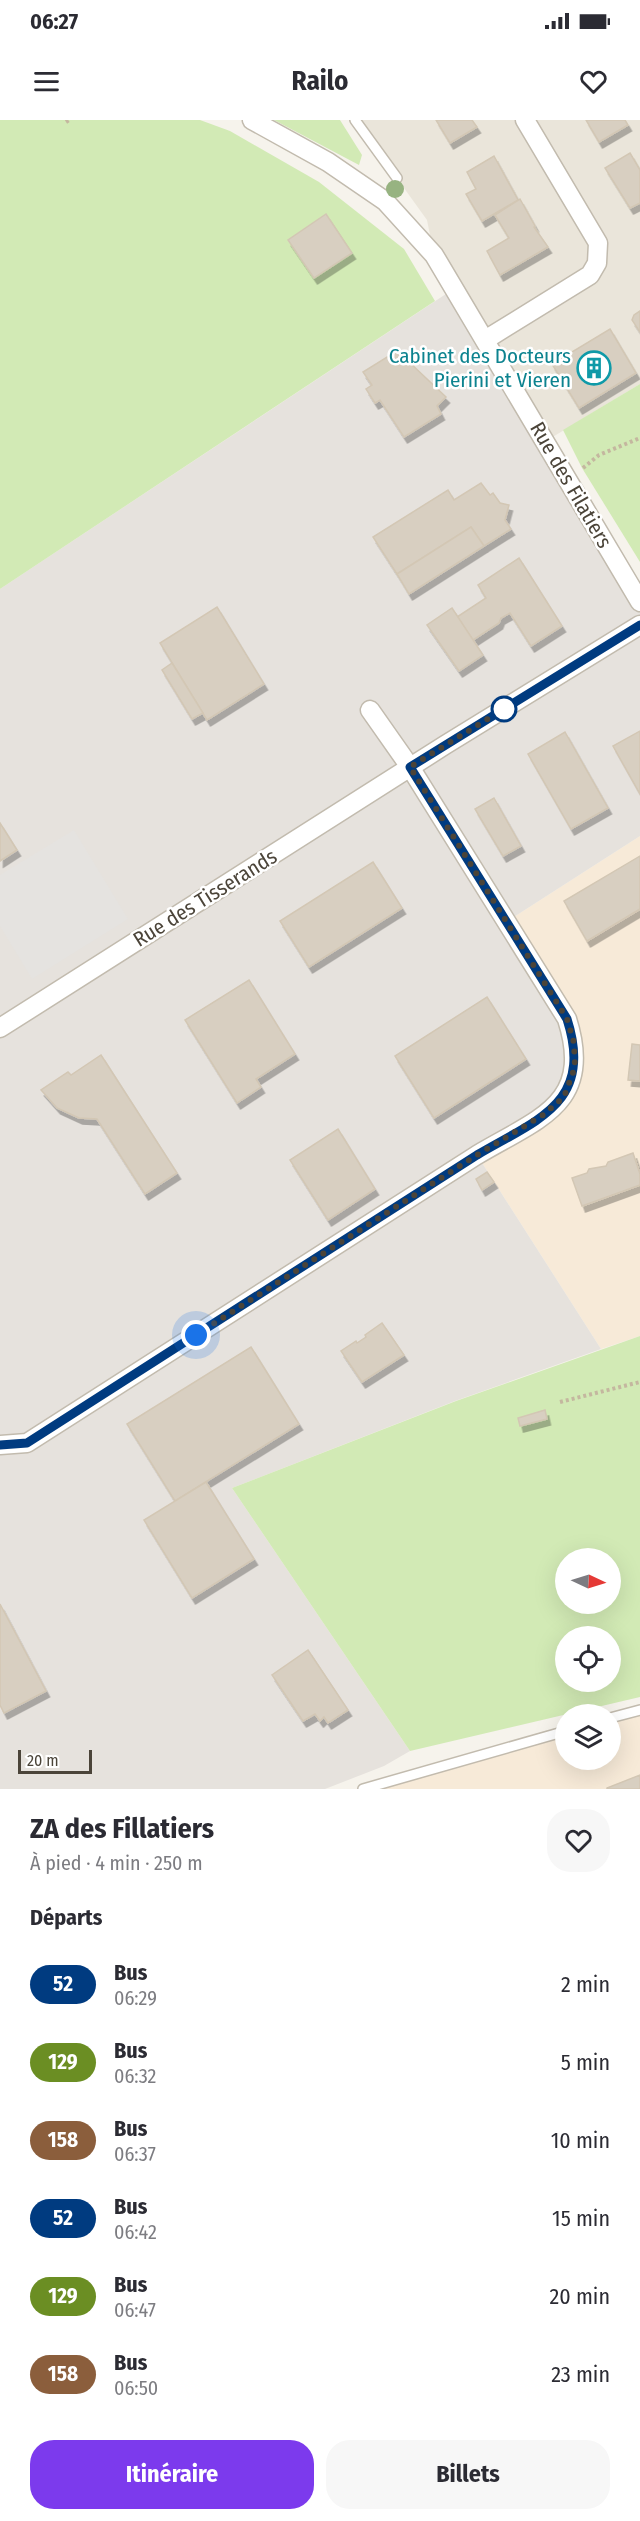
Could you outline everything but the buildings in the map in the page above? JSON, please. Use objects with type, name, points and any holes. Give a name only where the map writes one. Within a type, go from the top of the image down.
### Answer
[{"type":"street","name":"Rue des Filatiers","points":[[252,120],[328,162],[385,201],[434,255],[640,602]]},
{"type":"street","points":[[485,339],[590,275],[597,263],[597,243],[525,120]]},
{"type":"street","name":"Rue des Tisserands","points":[[0,1028],[410,767],[640,625]]},
{"type":"street","points":[[0,1445],[27,1443],[543,1115],[564,1097],[575,1067],[574,1043],[567,1019],[410,767],[370,710]]},
{"type":"lane","points":[[354,120],[397,178]]},
{"type":"lane","points":[[621,1715],[640,1710]]},
{"type":"lane","points":[[363,1789],[555,1734]]},
{"type":"path","points":[[568,479],[599,455],[640,438]]},
{"type":"path","points":[[560,1402],[640,1382]]},
{"type":"shaded area","points":[[355,120],[640,120],[640,384],[546,441],[434,255],[427,220]]},
{"type":"shaded area","points":[[455,288],[640,602],[640,836],[506,922],[567,1019],[564,1097],[477,1155],[601,1349],[455,1401],[232,1488],[410,1751],[384,1766],[325,1789],[0,1789],[0,589]]},
{"type":"shaded area","points":[[74,830],[128,919],[32,979],[0,926],[0,875]]},
{"type":"shaded area","points":[[640,836],[640,1336],[601,1349],[477,1155],[506,922]]},
{"type":"shaded area","points":[[640,1710],[640,1789],[363,1789],[555,1734],[555,1770],[621,1770],[621,1715]]},
{"type":"green space","points":[[0,120],[200,120],[230,131],[319,182],[404,249],[435,301],[0,589]]},
{"type":"green space","points":[[274,120],[340,120],[362,155],[359,165]]},
{"type":"green space","points":[[640,384],[640,562],[582,468],[563,430]]},
{"type":"green space","points":[[640,1336],[640,1697],[610,1704],[555,1704],[555,1717],[410,1751],[232,1488],[456,1401]]},
{"type":"bus line","name":"52","points":[[0,1445],[27,1443],[543,1115],[564,1097],[575,1067],[574,1043],[567,1019],[410,767],[607,643],[640,625]]},
{"type":"place","name":"Cabinet des Docteurs Pierini et Vieren","points":[[594,368]]},
{"type":"route","points":[[196,1335],[543,1115],[564,1097],[575,1067],[574,1043],[567,1019],[410,767],[504,709]]}]
